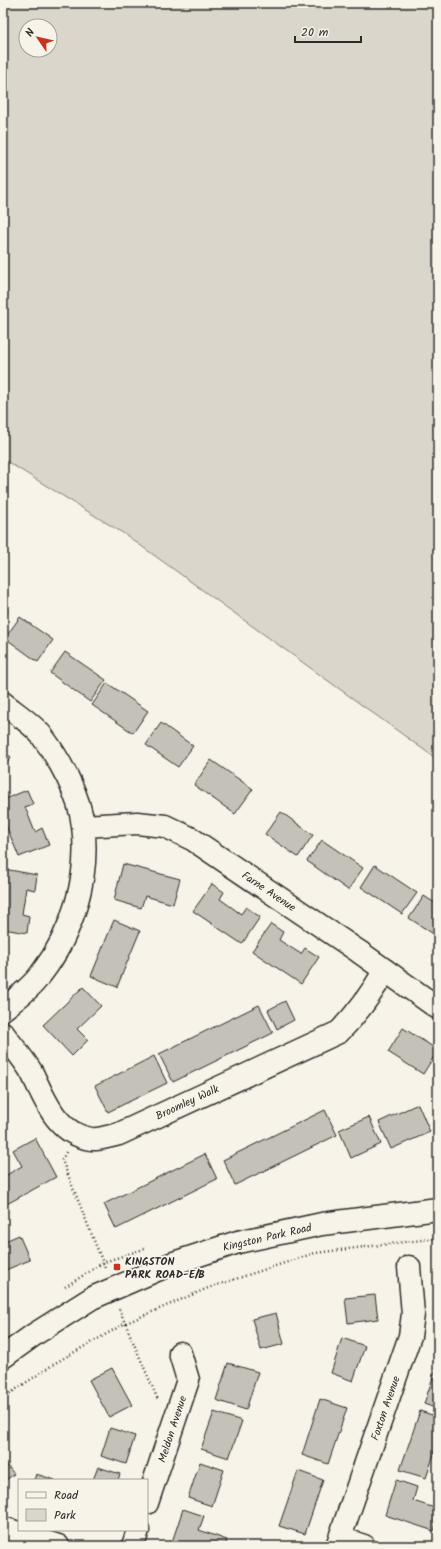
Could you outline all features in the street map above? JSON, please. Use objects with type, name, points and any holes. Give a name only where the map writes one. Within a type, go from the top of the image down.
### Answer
[{"type":"street","points":[[3,703],[42,735],[63,768],[78,805],[84,826],[83,874],[74,911],[59,946],[41,975],[18,998],[3,1009]]},
{"type":"street","name":"Farne Avenue","points":[[84,826],[137,823],[165,826],[192,839],[385,970],[438,1008]]},
{"type":"street","name":"Broomley Walk","points":[[3,1033],[31,1072],[46,1104],[59,1122],[74,1134],[92,1139],[119,1134],[339,1032],[355,1016],[385,970]]},
{"type":"street","name":"Kingston Park Road","points":[[3,1357],[35,1334],[92,1298],[171,1264],[238,1242],[322,1224],[438,1209]]},
{"type":"street","name":"Foxton Avenue","points":[[338,1542],[410,1336],[413,1314],[409,1267]]},
{"type":"street","name":"Meldon Avenue","points":[[148,1500],[188,1380],[180,1353]]},
{"type":"street","points":[[3,1528],[58,1546]]},
{"type":"street","points":[[133,1546],[138,1531]]},
{"type":"street","points":[[338,1542],[364,1546]]},
{"type":"path","points":[[3,1398],[57,1362],[124,1324],[208,1288],[315,1253],[438,1238]]},
{"type":"green space","points":[[3,3],[438,3],[438,760],[126,535],[3,459]]},
{"type":"building","points":[[3,608],[8,611],[3,620]]},
{"type":"building","points":[[20,617],[53,640],[38,662],[5,638]]},
{"type":"building","points":[[65,652],[106,680],[90,702],[50,673]]},
{"type":"building","points":[[107,683],[148,711],[133,733],[92,705]]},
{"type":"building","points":[[161,723],[193,746],[178,767],[146,745]]},
{"type":"building","points":[[3,751],[11,757],[3,769]]},
{"type":"building","points":[[211,760],[253,789],[235,814],[194,785]]},
{"type":"building","points":[[27,790],[33,804],[25,807],[35,832],[42,828],[49,845],[19,857],[3,818],[3,800]]},
{"type":"building","points":[[281,812],[313,835],[298,857],[265,834]]},
{"type":"building","points":[[322,840],[363,868],[348,890],[307,861]]},
{"type":"building","points":[[123,864],[180,879],[173,904],[145,896],[141,908],[114,900]]},
{"type":"building","points":[[375,865],[417,893],[402,914],[361,887]]},
{"type":"building","points":[[4,869],[37,875],[35,890],[26,888],[22,914],[29,916],[27,933],[3,929]]},
{"type":"building","points":[[212,884],[224,892],[220,899],[241,914],[246,907],[260,917],[242,944],[193,911]]},
{"type":"building","points":[[424,896],[438,905],[438,937],[409,918]]},
{"type":"building","points":[[114,920],[140,931],[117,987],[91,976]]},
{"type":"building","points":[[271,924],[283,932],[279,940],[301,954],[305,948],[319,957],[301,984],[252,951]]},
{"type":"building","points":[[83,987],[101,1006],[77,1029],[88,1040],[72,1056],[43,1025]]},
{"type":"building","points":[[285,1001],[294,1020],[277,1029],[268,1010]]},
{"type":"building","points":[[259,1005],[273,1033],[173,1082],[159,1054]]},
{"type":"building","points":[[403,1028],[438,1050],[423,1074],[388,1052]]},
{"type":"building","points":[[154,1056],[167,1083],[108,1112],[95,1086]]},
{"type":"building","points":[[418,1104],[430,1132],[391,1149],[379,1122]]},
{"type":"building","points":[[325,1110],[337,1135],[235,1185],[223,1160]]},
{"type":"building","points":[[369,1117],[381,1144],[351,1158],[339,1130]]},
{"type":"building","points":[[35,1138],[56,1177],[5,1205],[3,1200],[3,1177],[22,1166],[13,1150]]},
{"type":"building","points":[[205,1154],[217,1179],[116,1229],[104,1204]]},
{"type":"building","points":[[19,1235],[30,1260],[3,1271],[3,1242]]},
{"type":"building","points":[[375,1295],[378,1319],[348,1323],[345,1298]]},
{"type":"building","points":[[276,1313],[284,1344],[261,1350],[252,1319]]},
{"type":"building","points":[[342,1338],[365,1346],[353,1381],[331,1373]]},
{"type":"building","points":[[438,1362],[438,1409],[424,1404]]},
{"type":"building","points":[[228,1363],[258,1372],[246,1410],[216,1400]]},
{"type":"building","points":[[112,1368],[132,1405],[109,1417],[89,1380]]},
{"type":"building","points":[[320,1399],[347,1408],[328,1464],[302,1455]]},
{"type":"building","points":[[420,1411],[438,1417],[438,1442],[426,1478],[400,1470]]},
{"type":"building","points":[[214,1412],[242,1421],[229,1458],[201,1449]]},
{"type":"building","points":[[110,1428],[135,1436],[126,1464],[101,1456]]},
{"type":"building","points":[[3,1460],[14,1474],[3,1482]]},
{"type":"building","points":[[200,1462],[224,1470],[212,1506],[188,1498]]},
{"type":"building","points":[[98,1467],[120,1474],[118,1479],[93,1479]]},
{"type":"building","points":[[298,1471],[323,1480],[305,1534],[279,1526]]},
{"type":"building","points":[[36,1474],[52,1479],[34,1479]]},
{"type":"building","points":[[396,1480],[417,1487],[413,1501],[438,1509],[438,1518],[434,1531],[385,1515]]},
{"type":"building","points":[[183,1509],[204,1516],[199,1530],[227,1540],[225,1546],[182,1546],[172,1542]]},
{"type":"place","name":"KINGSTON PARK ROAD-E/B","points":[[117,1267]]}]
